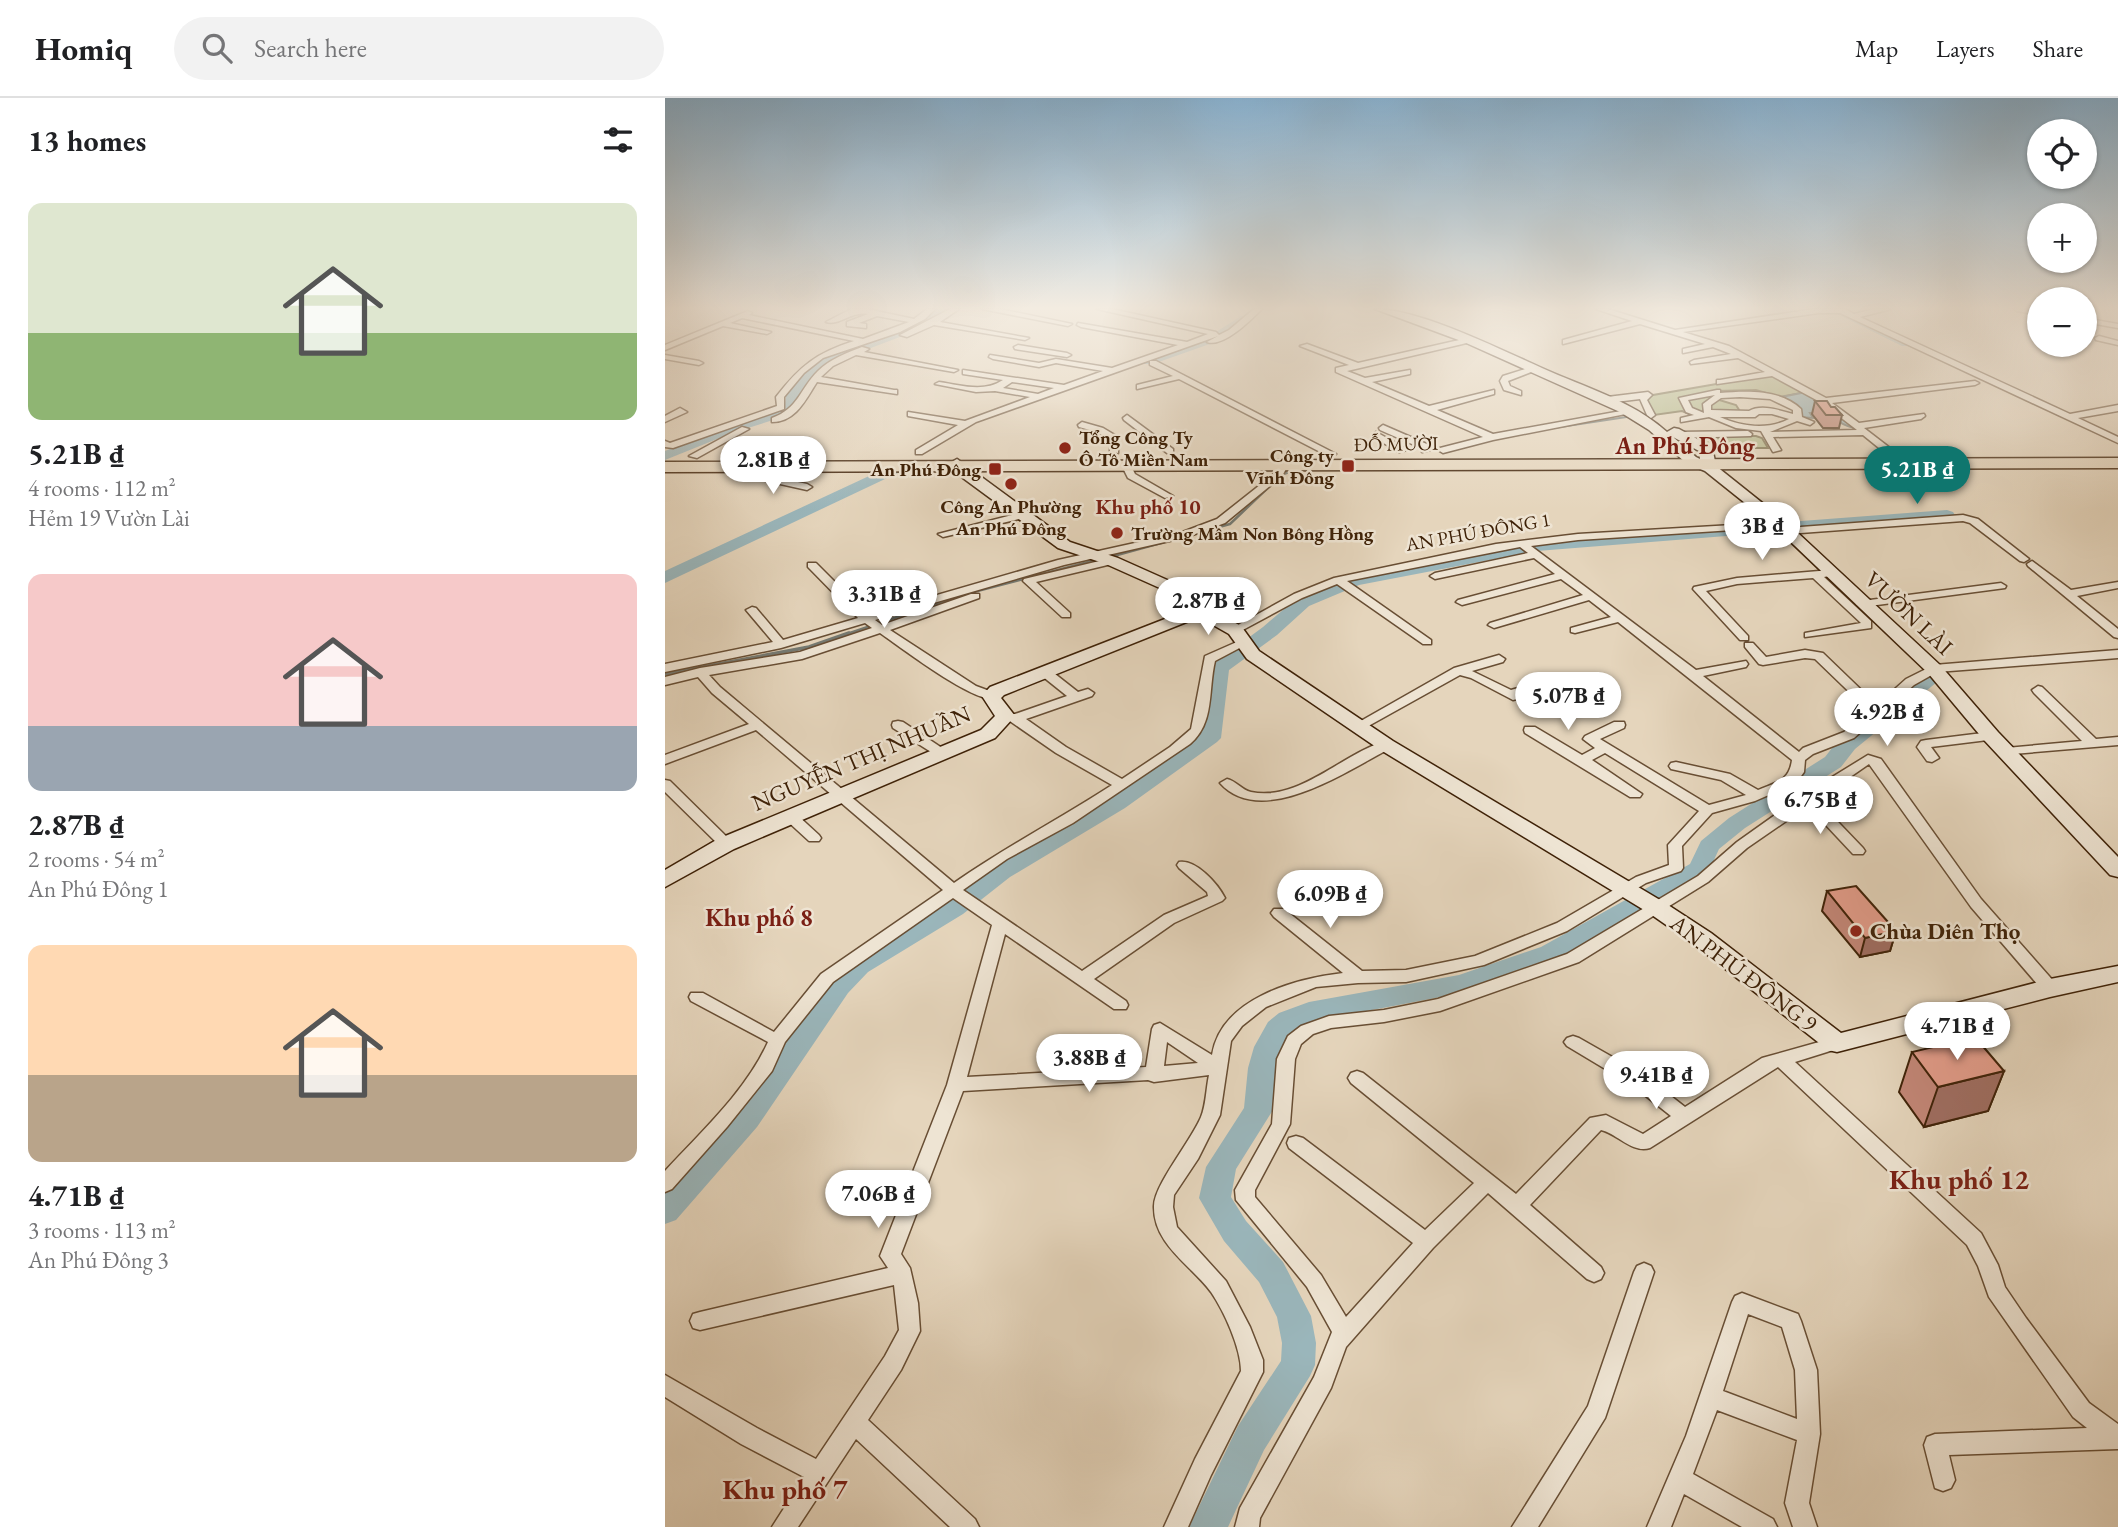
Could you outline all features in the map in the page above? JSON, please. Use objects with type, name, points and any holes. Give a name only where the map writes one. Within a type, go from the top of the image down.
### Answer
[{"type":"highway","name":"ĐỖ MƯỜI","points":[[678,461],[1402,450],[2118,461]]},
{"type":"highway","name":"ĐỖ MƯỜI","points":[[678,461],[1127,466],[1776,450],[2118,452]]},
{"type":"highway","name":"ĐỖ MƯỜI","points":[[678,461],[919,452],[2118,452]]},
{"type":"highway","name":"ĐỖ MƯỜI","points":[[678,461],[757,466],[1284,463]]},
{"type":"street","points":[[665,444],[670,446],[781,407],[780,397],[799,376]]},
{"type":"street","points":[[678,461],[730,435],[786,415],[803,403],[818,376]]},
{"type":"street","points":[[990,376],[1062,387]]},
{"type":"street","points":[[919,452],[974,422],[1095,376]]},
{"type":"street","points":[[911,414],[974,422],[1115,376]]},
{"type":"street","points":[[1351,376],[1492,437]]},
{"type":"street","points":[[1363,381],[1389,376]]},
{"type":"street","points":[[1513,376],[1504,381],[1507,388],[1518,394]]},
{"type":"street","name":"VƯỜN LÀI","points":[[1551,376],[1634,413],[1698,454],[1783,527],[1823,573],[1934,669],[1991,736],[2118,870]]},
{"type":"street","points":[[1720,382],[1759,376]]},
{"type":"street","points":[[1780,376],[1825,401],[1887,450]]},
{"type":"street","points":[[1979,376],[2118,440]]},
{"type":"street","points":[[1140,387],[1179,377],[1328,452]]},
{"type":"street","points":[[995,389],[1011,379]]},
{"type":"street","points":[[793,381],[814,380],[894,392]]},
{"type":"street","points":[[1825,401],[1976,383]]},
{"type":"street","points":[[939,384],[1038,396]]},
{"type":"street","points":[[1752,409],[1777,394],[1739,389],[1683,398],[1689,410],[1704,416],[1765,430],[1859,429],[1921,416]]},
{"type":"street","points":[[1429,409],[1491,392]]},
{"type":"street","points":[[1742,394],[1776,450]]},
{"type":"street","points":[[1673,415],[1684,421],[1698,454],[1783,425],[1797,418],[1799,413],[1796,408],[1772,397],[1742,394],[1717,397],[1706,405],[1704,416]]},
{"type":"street","points":[[1607,400],[1648,395],[1643,400],[1651,415]]},
{"type":"street","points":[[1717,397],[1752,409]]},
{"type":"street","points":[[2108,399],[2118,406]]},
{"type":"street","points":[[2068,417],[2118,406]]},
{"type":"street","points":[[1684,421],[1752,409],[1772,411],[1809,422]]},
{"type":"street","points":[[665,411],[683,412],[665,419]]},
{"type":"street","points":[[1402,450],[1380,431],[1434,450],[1492,437],[1634,413]]},
{"type":"street","points":[[1127,418],[1170,451]]},
{"type":"street","points":[[1082,425],[1100,430],[1115,439],[1115,452]]},
{"type":"street","points":[[665,668],[911,617],[1183,535],[1221,521],[1279,474],[1284,463]]},
{"type":"street","points":[[957,465],[1063,545],[1104,558],[1168,586],[1243,643]]},
{"type":"street","points":[[757,466],[747,474],[807,487]]},
{"type":"street","points":[[1127,466],[1131,476],[1168,496]]},
{"type":"street","points":[[943,534],[1024,516]]},
{"type":"street","name":"AN PHÚ ĐÔNG 1","points":[[1122,785],[1195,734],[1201,718],[1209,659],[1243,643],[1298,596],[1343,584],[1528,550],[1578,537],[1963,518],[1974,521],[2028,561],[2118,635]]},
{"type":"street","points":[[1435,576],[1528,550],[1592,596],[1799,759]]},
{"type":"street","points":[[665,681],[801,655],[964,589],[1104,558]]},
{"type":"street","points":[[813,565],[873,625],[972,689],[991,696]]},
{"type":"street","points":[[1809,635],[1867,626],[1823,573],[1737,581],[1698,589],[1763,661],[1805,654],[1819,656],[1875,710]]},
{"type":"street","points":[[1462,602],[1563,575]]},
{"type":"street","points":[[1028,580],[1066,615]]},
{"type":"street","points":[[1343,584],[1427,642]]},
{"type":"street","points":[[2068,594],[2118,585]]},
{"type":"street","points":[[1862,604],[2001,586]]},
{"type":"street","points":[[1494,625],[1592,596]]},
{"type":"street","points":[[752,610],[781,644]]},
{"type":"street","name":"NGUYỄN THỊ NHUẦN","points":[[665,880],[726,844],[988,734],[1010,717],[991,696],[1201,611]]},
{"type":"street","points":[[1575,630],[1620,618]]},
{"type":"street","name":"AN PHÚ ĐÔNG 9","points":[[1243,643],[1386,745],[1641,898],[1703,939],[1837,1043]]},
{"type":"street","points":[[1344,1334],[1314,1281],[1246,1199],[1248,1182],[1281,1124],[1286,1059],[1294,1040],[1307,1030],[1329,1023],[1384,1016],[1440,1004],[1537,972],[1600,944],[1641,898],[1676,868],[1675,845],[1707,810],[1757,795],[1791,780],[1797,772],[1799,759],[1808,751],[1849,735],[1910,682],[1934,669],[2118,654]]},
{"type":"street","points":[[1358,726],[1458,671],[1499,659]]},
{"type":"street","points":[[1693,674],[1742,664]]},
{"type":"street","points":[[1458,671],[1475,675],[1512,695],[1556,681]]},
{"type":"street","points":[[700,673],[716,690],[963,898],[1120,1004]]},
{"type":"street","points":[[1010,717],[1082,695],[1046,673]]},
{"type":"street","points":[[2038,690],[2092,743]]},
{"type":"street","points":[[665,1184],[721,1122],[766,1066],[778,1039],[827,978],[963,898],[968,879],[1122,785],[1010,717]]},
{"type":"street","points":[[665,760],[759,725]]},
{"type":"street","points":[[898,725],[944,754]]},
{"type":"street","points":[[1619,725],[1590,739],[1707,810]]},
{"type":"street","points":[[1530,730],[1635,794]]},
{"type":"street","points":[[1932,758],[1924,747],[1926,744],[1991,736]]},
{"type":"street","points":[[2006,752],[2118,741]]},
{"type":"street","points":[[1227,783],[1242,794],[1254,797],[1286,792],[1303,787],[1386,745]]},
{"type":"street","points":[[1582,760],[1605,748]]},
{"type":"street","points":[[1176,1527],[1203,1467],[1252,1372],[1252,1360],[1240,1327],[1219,1287],[1168,1231],[1163,1207],[1165,1193],[1191,1154],[1211,1115],[1223,1040],[1235,1022],[1251,1008],[1314,982],[1358,977],[1406,976],[1478,961],[1641,898],[1703,879],[1742,845],[1868,759],[1876,762],[1976,903],[2050,988]]},
{"type":"street","points":[[1676,766],[1725,777],[1757,795]]},
{"type":"street","points":[[665,784],[726,844]]},
{"type":"street","points":[[1808,798],[1858,851]]},
{"type":"street","points":[[790,816],[814,838]]},
{"type":"street","points":[[1083,979],[1170,919],[1217,898],[1213,890],[1184,865]]},
{"type":"street","points":[[1279,913],[1358,977]]},
{"type":"street","points":[[783,1527],[893,1363],[910,1331],[900,1268],[890,1256],[956,1085],[1000,923]]},
{"type":"street","points":[[1517,1206],[1596,1124],[1606,1122],[1643,1143],[1768,1063],[2050,988],[2118,974]]},
{"type":"street","points":[[697,997],[778,1039]]},
{"type":"street","points":[[1154,1075],[1160,1029],[1218,1068]]},
{"type":"street","points":[[1573,1042],[1638,1080],[1684,1116]]},
{"type":"street","points":[[1781,1059],[1974,1239],[1996,1291],[2081,1410],[2118,1438]]},
{"type":"street","points":[[956,1085],[1112,1073],[1154,1075],[1218,1068]]},
{"type":"street","points":[[1357,1078],[1517,1206],[1594,1273]]},
{"type":"street","points":[[1296,1143],[1426,1242]]},
{"type":"street","points":[[1247,1527],[1248,1516],[1323,1381],[1337,1342],[1426,1242],[1486,1183]]},
{"type":"street","points":[[1524,1527],[1597,1411],[1644,1272]]},
{"type":"street","points":[[700,1321],[901,1275]]},
{"type":"street","points":[[1659,1527],[1711,1398],[1742,1302],[1791,1321],[1806,1370],[1809,1434],[1797,1503],[1805,1527]]},
{"type":"street","points":[[665,1385],[749,1436],[820,1473]]},
{"type":"street","points":[[1711,1398],[1809,1434]]},
{"type":"street","points":[[854,1422],[967,1527]]},
{"type":"street","points":[[1943,1480],[1935,1445],[2118,1438]]},
{"type":"street","points":[[1679,1479],[1765,1527]]},
{"type":"green space","points":[[1764,376],[1777,376],[1806,392],[1780,397],[1756,390],[1717,391],[1716,399],[1736,405],[1741,413],[1696,417],[1682,411],[1654,415],[1644,400],[1653,395]]},
{"type":"green space","points":[[1690,436],[1756,436],[1762,438],[1768,448],[1706,448]]},
{"type":"water","points":[[1806,392],[1859,429],[1819,414],[1810,413],[1813,418],[1798,417],[1799,413],[1777,398]]},
{"type":"building","points":[[1815,401],[1827,401],[1842,415],[1826,415]]},
{"type":"building","points":[[1856,886],[1896,931],[1865,938],[1827,891]]},
{"type":"building","points":[[1975,1037],[2004,1071],[1938,1087],[1912,1052]]},
{"type":"waterway","points":[[665,456],[727,430],[784,412],[792,405],[793,395],[806,376]]},
{"type":"waterway","points":[[1547,429],[1633,416]]},
{"type":"waterway","points":[[665,578],[897,468]]},
{"type":"waterway","points":[[1281,475],[1297,469]]},
{"type":"waterway","points":[[1110,557],[1230,524],[1274,482]]},
{"type":"waterway","points":[[665,1211],[747,1119],[839,986],[859,966],[954,908],[1001,872],[1117,803],[1210,738],[1220,668],[1270,631],[1303,602],[1354,581],[1537,546],[1947,515]]},
{"type":"waterway","points":[[844,635],[962,595],[1100,559]]},
{"type":"waterway","points":[[665,674],[809,647],[849,633]]},
{"type":"waterway","points":[[1208,1527],[1251,1438],[1298,1365],[1299,1343],[1294,1316],[1271,1272],[1235,1231],[1215,1198],[1221,1167],[1258,1110],[1262,1068],[1268,1047],[1278,1029],[1289,1020],[1309,1012],[1462,984],[1550,953],[1700,868],[1709,846],[1737,823],[1833,762],[1847,744],[1930,678]]},
{"type":"place","name":"Tổng Công Ty Ô Tô Miền Nam","points":[[1065,448]]},
{"type":"place","name":"Công ty Vĩnh Đông","points":[[1348,466]]},
{"type":"place","name":"An Phú Đông","points":[[995,469]]},
{"type":"place","name":"Công An Phường An Phú Đông","points":[[1011,484]]},
{"type":"place","name":"Trường Mầm Non Bông Hồng","points":[[1117,533]]},
{"type":"place","name":"Chùa Diên Thọ","points":[[1856,931]]},
{"type":"district","name":"An Phú Đông","points":[[1685,445]]},
{"type":"district","name":"Khu phố 10","points":[[1148,506]]},
{"type":"district","name":"Khu phố 8","points":[[759,917]]},
{"type":"district","name":"Khu phố 12","points":[[1959,1179]]},
{"type":"district","name":"Khu phố 7","points":[[785,1489]]}]
